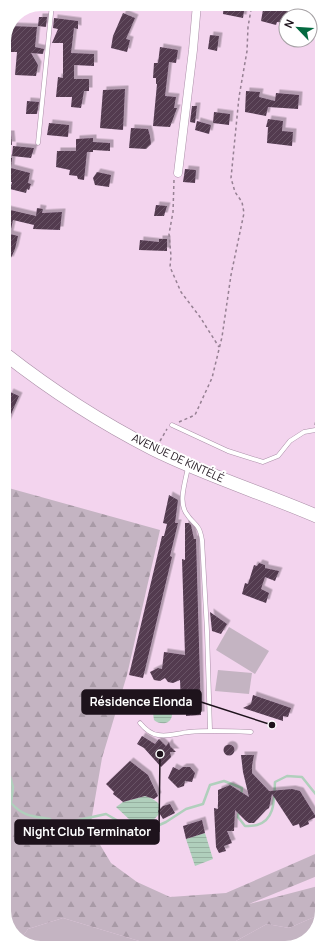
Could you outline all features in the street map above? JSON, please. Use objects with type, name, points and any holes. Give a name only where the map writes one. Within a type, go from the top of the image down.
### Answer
[{"type":"main road","name":"AVENUE DE KINTÉLÉ","points":[[11,359],[74,404],[153,449],[315,516]]},
{"type":"street","points":[[176,174],[197,11]]},
{"type":"lane","points":[[38,143],[51,11]]},
{"type":"lane","points":[[172,425],[228,451],[263,462],[278,456],[290,441],[304,432],[313,431]]},
{"type":"lane","points":[[189,464],[182,502],[187,515],[200,529],[202,540],[210,730]]},
{"type":"lane","points":[[140,723],[146,731],[157,735],[168,736],[187,732],[210,730],[251,732]]},
{"type":"path","points":[[153,449],[162,439],[165,431],[172,425],[195,415],[212,378],[222,337],[231,275],[244,213],[242,202],[235,192],[231,178],[239,97],[247,51],[248,27],[251,11]]},
{"type":"path","points":[[176,174],[173,186],[174,201],[169,234],[171,256],[170,267],[180,292],[200,317],[219,347]]},
{"type":"path","points":[[313,431],[315,422]]},
{"type":"green space","points":[[11,489],[160,530],[127,675],[102,758],[90,828],[111,863],[137,882],[170,897],[226,893],[315,854],[315,877],[249,904],[315,887],[314,917],[289,928],[267,924],[236,941],[139,941],[63,918],[28,929],[24,935],[20,932],[13,922],[11,911]]},
{"type":"green space","points":[[229,627],[269,651],[255,674],[216,650]]},
{"type":"green space","points":[[218,670],[252,673],[249,694],[215,691]]},
{"type":"green space","points":[[314,917],[309,929],[298,938],[292,940],[236,941],[267,924],[289,928]]},
{"type":"green space","points":[[63,918],[139,941],[39,941],[24,935],[28,929]]},
{"type":"shaded area","points":[[163,695],[169,699],[169,708],[172,712],[170,721],[165,723],[156,722],[154,720],[153,713],[157,705],[157,698]]},
{"type":"shaded area","points":[[145,796],[157,802],[160,809],[156,817],[145,825],[131,821],[116,807],[123,802]]},
{"type":"shaded area","points":[[205,833],[213,859],[195,866],[186,839]]},
{"type":"building","points":[[223,11],[244,11],[243,18],[223,14]]},
{"type":"building","points":[[263,11],[278,11],[278,22],[276,25],[261,21]]},
{"type":"building","points":[[123,13],[135,18],[126,39],[130,40],[127,52],[111,48],[113,36]]},
{"type":"building","points":[[39,17],[47,17],[46,27],[38,26]]},
{"type":"building","points":[[54,18],[78,21],[78,29],[74,28],[71,53],[94,54],[94,66],[74,65],[74,79],[89,79],[89,91],[84,91],[81,108],[71,107],[72,97],[56,97],[58,77],[63,78],[63,43],[52,43],[58,29],[53,28]]},
{"type":"building","points":[[15,26],[37,27],[35,47],[44,49],[43,54],[31,53],[38,65],[36,76],[15,75],[17,52],[11,52],[11,41]]},
{"type":"building","points":[[210,35],[219,36],[217,51],[208,49]]},
{"type":"building","points":[[160,47],[178,50],[176,63],[169,62],[165,96],[176,97],[174,108],[177,108],[170,127],[153,126],[157,84],[156,78],[153,78],[154,63],[158,63]]},
{"type":"building","points":[[125,89],[123,130],[100,128],[103,90]]},
{"type":"building","points":[[246,91],[260,92],[259,97],[275,101],[276,93],[299,95],[298,109],[268,107],[266,116],[245,112]]},
{"type":"building","points":[[27,101],[39,102],[37,114],[26,114]]},
{"type":"building","points":[[192,106],[197,106],[195,123],[190,122]]},
{"type":"building","points":[[214,112],[230,114],[229,125],[213,123]]},
{"type":"building","points":[[268,119],[283,121],[282,131],[293,132],[292,146],[267,143],[268,127],[266,127]]},
{"type":"building","points":[[197,121],[211,125],[209,134],[195,130]]},
{"type":"building","points":[[49,123],[69,125],[68,137],[47,135]]},
{"type":"building","points":[[131,128],[148,129],[151,144],[146,149],[129,148]]},
{"type":"building","points":[[93,138],[93,142],[110,143],[110,151],[93,150],[93,152],[87,152],[84,180],[78,179],[77,176],[69,175],[70,170],[56,167],[57,151],[76,151],[76,139]]},
{"type":"building","points":[[13,146],[34,148],[31,158],[12,156]]},
{"type":"building","points":[[11,168],[30,173],[28,183],[31,184],[26,193],[11,189]]},
{"type":"building","points":[[185,169],[196,170],[195,183],[183,182]]},
{"type":"building","points":[[97,172],[111,175],[109,187],[95,185],[93,178]]},
{"type":"building","points":[[156,205],[167,206],[164,216],[154,216]]},
{"type":"building","points":[[37,208],[43,209],[42,213],[62,212],[60,230],[33,229],[34,225],[13,220],[11,229],[11,210],[36,216]]},
{"type":"building","points":[[11,234],[18,236],[11,258]]},
{"type":"building","points":[[159,239],[167,239],[167,251],[139,250],[140,240],[159,242]]},
{"type":"building","points":[[11,392],[19,396],[11,414]]},
{"type":"building","points":[[169,495],[178,500],[175,523],[178,523],[170,556],[172,557],[143,678],[129,675],[162,536],[164,536],[167,524],[163,523]]},
{"type":"building","points":[[185,523],[189,523],[191,525],[194,539],[196,539],[201,715],[186,716],[186,703],[181,703],[180,680],[173,683],[168,682],[165,678],[160,681],[154,680],[150,672],[158,668],[162,669],[164,652],[185,655],[182,559],[185,560]]},
{"type":"building","points":[[259,563],[265,565],[265,568],[279,571],[275,581],[265,577],[261,589],[269,593],[266,603],[242,594],[245,583],[248,584],[254,565],[257,566]]},
{"type":"building","points":[[210,612],[227,624],[221,634],[212,631]]},
{"type":"building","points":[[253,695],[291,708],[288,717],[283,716],[283,721],[243,708],[251,704]]},
{"type":"building","points":[[142,736],[155,744],[159,739],[166,746],[169,742],[170,746],[176,752],[170,752],[171,757],[161,767],[144,748],[137,744]]},
{"type":"building","points":[[227,745],[231,745],[233,746],[233,754],[227,755],[224,752],[224,748]]},
{"type":"building","points":[[241,755],[254,755],[252,773],[269,791],[292,789],[300,791],[315,818],[308,821],[309,824],[300,828],[299,824],[293,826],[272,794],[269,808],[254,823],[249,823],[246,821],[235,810],[234,831],[227,831],[232,843],[224,846],[226,851],[219,853],[216,847],[214,808],[218,809],[218,790],[230,785],[249,797],[243,772]]},
{"type":"building","points":[[130,761],[148,775],[158,796],[154,799],[145,796],[123,802],[113,794],[114,792],[106,784]]},
{"type":"building","points":[[173,767],[179,770],[183,767],[190,767],[195,773],[192,782],[185,781],[184,786],[178,788],[168,778]]},
{"type":"building","points":[[170,804],[175,813],[163,819],[158,811],[163,806]]},
{"type":"building","points":[[202,820],[205,833],[186,839],[183,826]]},
{"type":"waterway","points":[[239,812],[238,817],[245,826],[256,825],[263,822],[268,818],[273,807],[275,782],[287,776],[302,777],[315,793]]},
{"type":"waterway","points":[[11,780],[13,787],[11,803]]},
{"type":"waterway","points":[[11,803],[24,813],[50,819],[55,831],[74,821],[106,814],[120,822],[130,831],[146,831],[166,822],[186,809],[203,804],[210,785],[224,781],[242,788],[241,796]]},
{"type":"place","name":"Résidence Elonda","points":[[272,725]]},
{"type":"place","name":"Night Club Terminator","points":[[160,754]]}]
